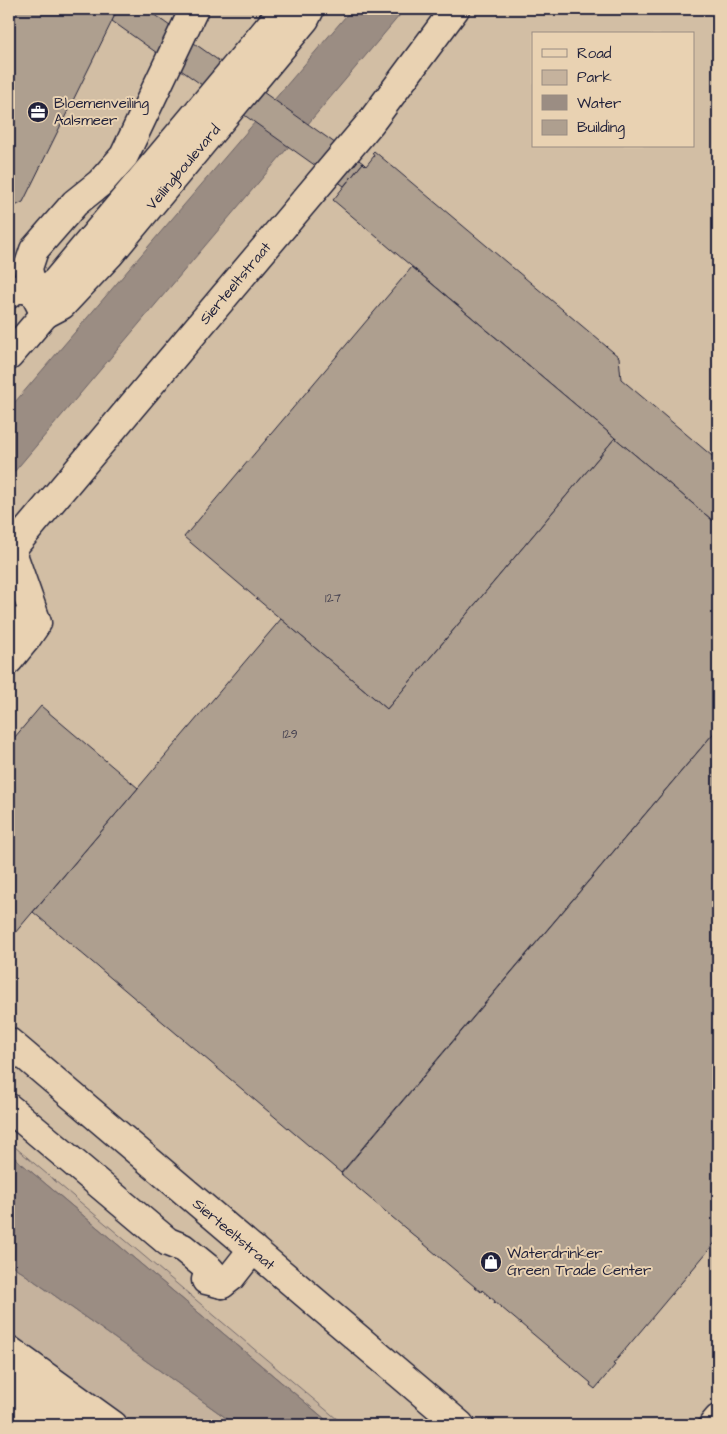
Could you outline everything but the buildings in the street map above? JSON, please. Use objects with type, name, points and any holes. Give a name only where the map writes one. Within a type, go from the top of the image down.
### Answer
[{"type":"main road","points":[[44,314],[31,289],[28,268],[34,250],[75,203],[100,183],[124,156],[194,9]]},
{"type":"main road","name":"Veilingboulevard","points":[[31,289],[284,9]]},
{"type":"main road","name":"Veilingboulevard","points":[[9,356],[44,314],[62,305],[109,255],[305,20],[310,9]]},
{"type":"main road","name":"Sierteeltstraat","points":[[10,551],[370,122],[455,9]]},
{"type":"main road","points":[[10,551],[37,624],[13,654]]},
{"type":"main road","points":[[9,596],[13,654]]},
{"type":"main road","name":"Sierteeltstraat","points":[[9,1042],[460,1425]]},
{"type":"main road","points":[[9,1108],[168,1242],[175,1255],[203,1279],[222,1284],[231,1277],[253,1249]]},
{"type":"main road","points":[[9,1350],[113,1425]]},
{"type":"main road","points":[[9,1373],[82,1425]]},
{"type":"main road","points":[[9,1400],[45,1425]]},
{"type":"main road","points":[[713,1425],[718,1419]]},
{"type":"shaded area","points":[[9,9],[718,9],[718,1425],[301,1425],[9,1186]]},
{"type":"green space","points":[[9,1142],[344,1425],[332,1425],[9,1153]]},
{"type":"green space","points":[[9,1263],[236,1425],[131,1425],[9,1335]]},
{"type":"water","points":[[352,9],[405,9],[9,478],[9,409]]},
{"type":"water","points":[[9,1153],[332,1425],[236,1425],[9,1263]]},
{"type":"place","name":"Bloemenveiling Aalsmeer","points":[[38,112]]},
{"type":"place","name":"Waterdrinker Green Trade Center","points":[[491,1262]]}]
